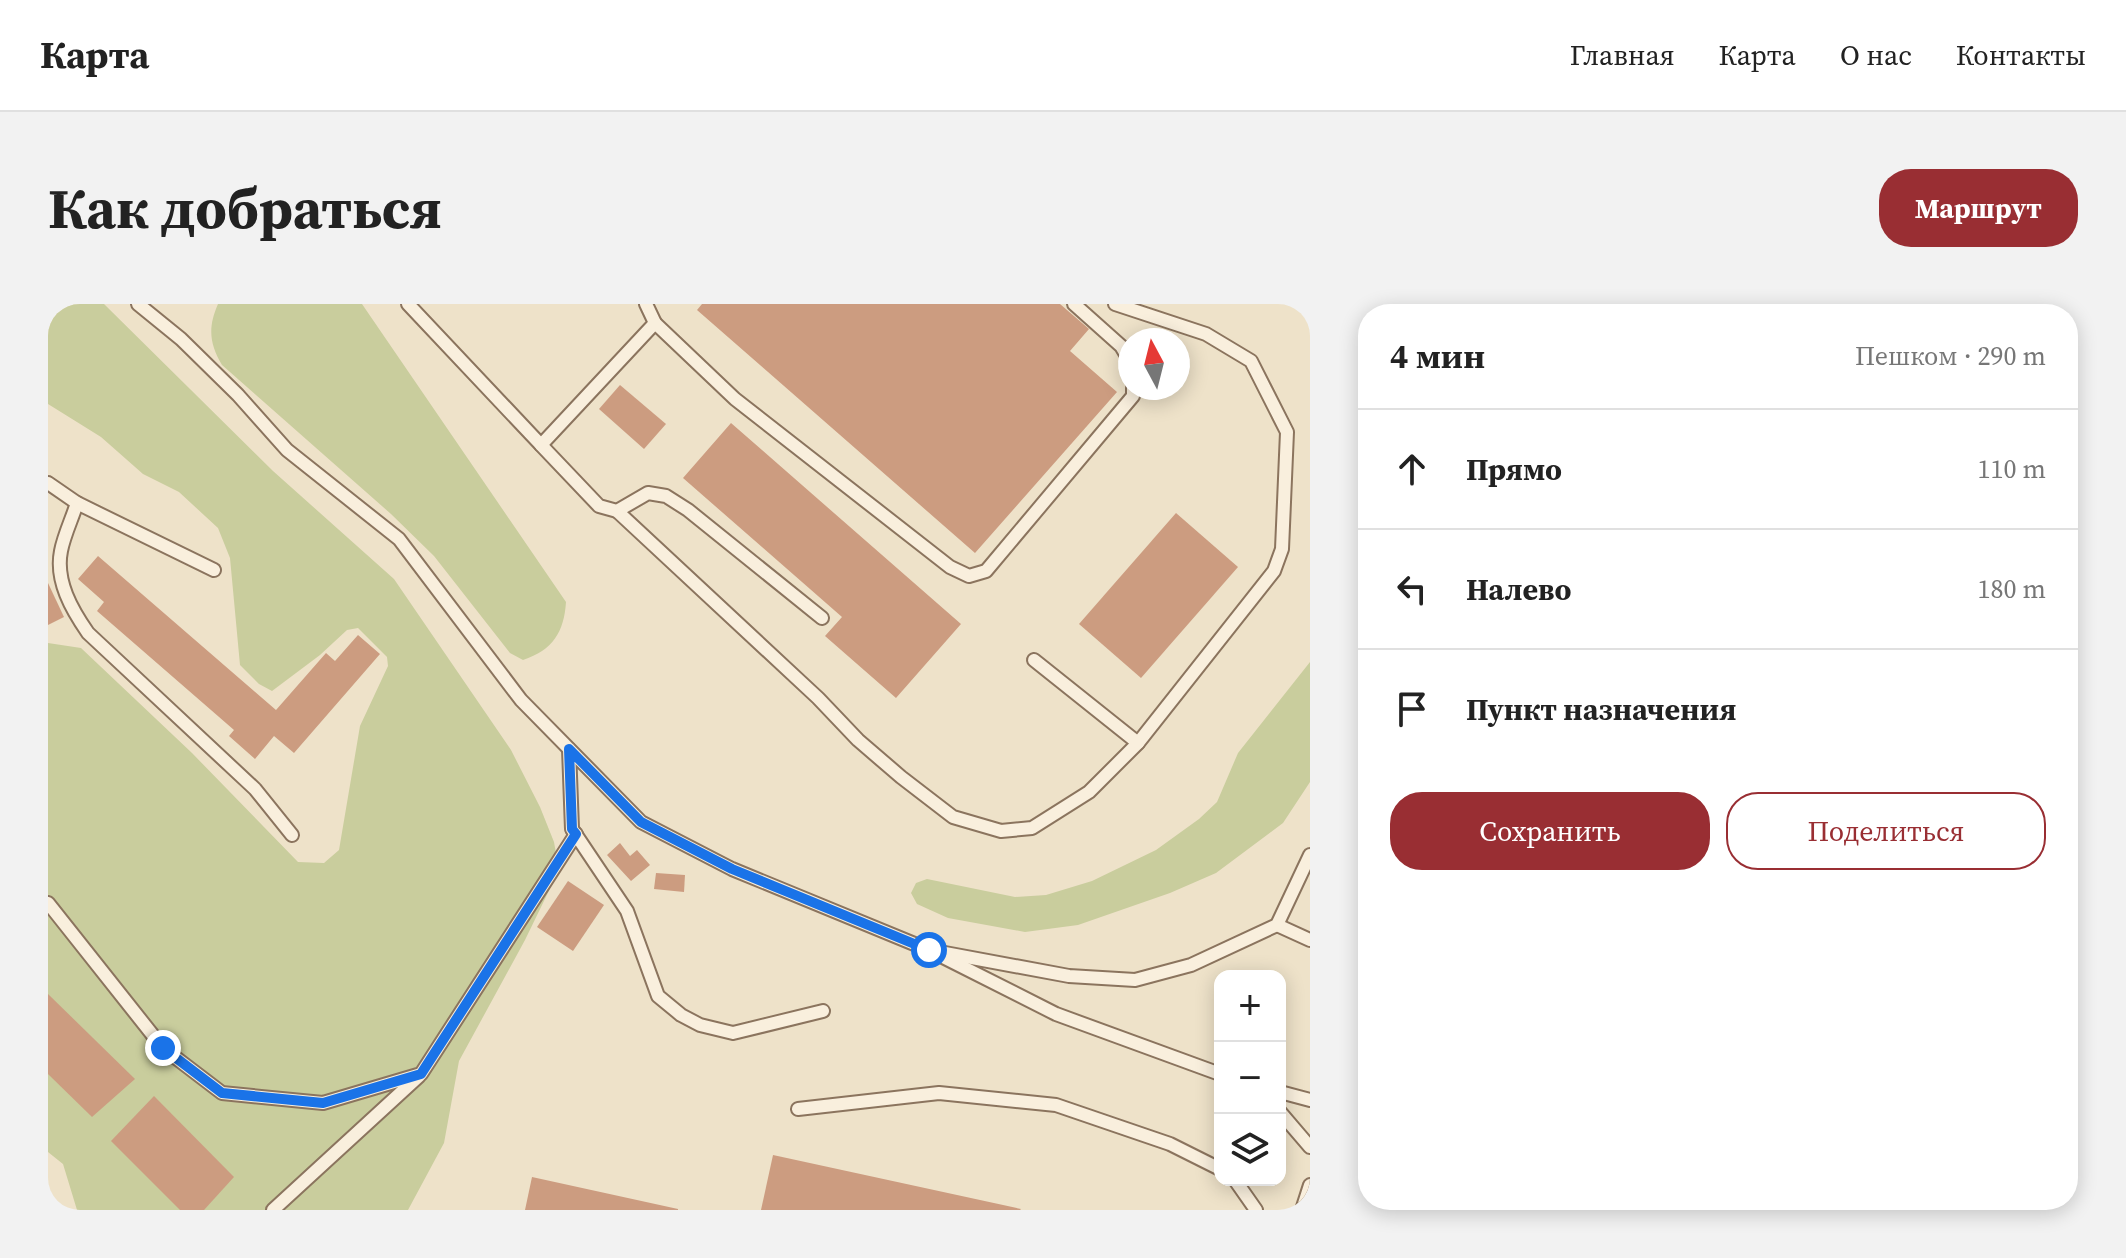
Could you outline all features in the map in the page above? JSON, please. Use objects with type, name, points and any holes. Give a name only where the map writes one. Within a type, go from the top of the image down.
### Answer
[{"type":"lane","points":[[138,304],[181,339],[238,395],[287,450],[399,539],[521,700],[641,822],[732,869],[929,950],[1056,1014],[1214,1072]]},
{"type":"lane","points":[[408,304],[599,506],[617,511],[818,698],[858,740],[953,817],[1001,831],[1032,828],[1089,792],[1138,743],[1274,571],[1282,549],[1287,432],[1251,361],[1206,334],[1115,304]]},
{"type":"lane","points":[[646,304],[655,323],[735,399],[950,567],[969,576],[986,571],[1130,400]]},
{"type":"lane","points":[[1074,304],[1118,343]]},
{"type":"lane","points":[[541,445],[655,323]]},
{"type":"lane","points":[[48,483],[77,503],[214,570]]},
{"type":"lane","points":[[617,511],[648,493],[666,496],[688,510],[822,618]]},
{"type":"lane","points":[[77,503],[60,553],[63,584],[71,608],[88,633],[255,789],[292,835]]},
{"type":"lane","points":[[1034,660],[1138,743]]},
{"type":"lane","points":[[569,749],[572,829],[627,911],[658,996],[669,1007],[700,1025],[733,1033],[823,1011]]},
{"type":"lane","points":[[273,1210],[421,1074],[576,834]]},
{"type":"lane","points":[[929,950],[1069,976],[1135,980],[1191,965],[1277,925],[1310,855]]},
{"type":"lane","points":[[48,903],[163,1048],[222,1093],[323,1103],[421,1074]]},
{"type":"lane","points":[[1277,925],[1310,940]]},
{"type":"lane","points":[[798,1109],[939,1093],[1056,1105],[1170,1144],[1214,1166]]},
{"type":"lane","points":[[1286,1094],[1310,1100]]},
{"type":"lane","points":[[1282,1114],[1310,1147]]},
{"type":"lane","points":[[1302,1210],[1310,1185]]},
{"type":"lane","points":[[1239,1186],[1256,1210]]},
{"type":"green space","points":[[48,304],[104,304],[273,471],[394,579],[511,750],[554,842],[559,870],[459,1061],[444,1143],[408,1210],[77,1210],[63,1164],[48,1152],[48,643],[81,648],[192,753],[298,862],[324,863],[339,850],[360,726],[388,666],[387,657],[358,628],[347,630],[272,691],[259,684],[240,665],[230,558],[218,528],[179,492],[143,474],[101,437],[48,404]]},
{"type":"green space","points":[[218,304],[362,304],[566,602],[563,622],[549,645],[523,660],[510,653],[434,556],[391,514],[222,365],[211,335]]},
{"type":"green space","points":[[1310,662],[1310,782],[1283,823],[1216,873],[1170,893],[1078,925],[1025,932],[948,918],[917,904],[911,893],[916,883],[927,879],[1015,897],[1046,895],[1092,881],[1156,850],[1217,802],[1238,753]]},
{"type":"building","points":[[702,304],[1060,304],[1089,329],[1070,351],[1117,392],[975,553],[697,310]]},
{"type":"building","points":[[620,385],[666,424],[644,449],[599,409]]},
{"type":"building","points":[[731,423],[961,624],[896,698],[825,636],[842,617],[683,478]]},
{"type":"building","points":[[1176,513],[1238,567],[1141,678],[1079,624]]},
{"type":"building","points":[[98,556],[276,710],[326,653],[335,661],[358,635],[380,654],[294,753],[274,736],[255,759],[229,736],[234,730],[97,611],[104,602],[78,579]]},
{"type":"building","points":[[48,583],[64,617],[48,625]]},
{"type":"building","points":[[620,843],[630,856],[637,850],[650,865],[631,881],[607,855]]},
{"type":"building","points":[[656,873],[685,875],[684,892],[654,889]]},
{"type":"building","points":[[568,881],[604,905],[573,951],[537,927]]},
{"type":"building","points":[[48,994],[135,1079],[92,1117],[48,1074]]},
{"type":"building","points":[[154,1096],[234,1177],[204,1210],[180,1210],[111,1141]]},
{"type":"building","points":[[773,1155],[1021,1209],[761,1210]]},
{"type":"building","points":[[532,1177],[678,1209],[678,1210],[525,1210]]},
{"type":"route","points":[[163,1048],[222,1093],[323,1103],[421,1074],[576,834],[572,829],[569,749],[641,822],[732,869],[929,950]]}]
